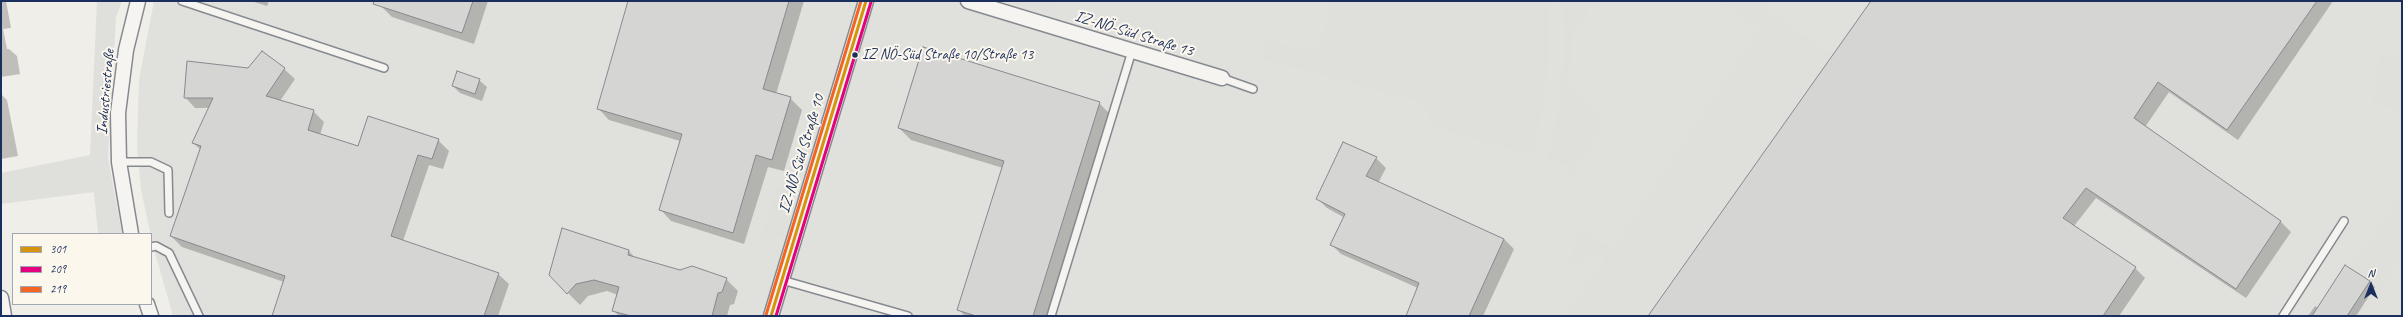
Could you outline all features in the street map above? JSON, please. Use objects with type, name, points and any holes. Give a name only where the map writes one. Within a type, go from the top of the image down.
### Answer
[{"type":"street","name":"Industriestraße","points":[[131,233],[119,162],[118,113],[126,50],[138,1]]},
{"type":"street","name":"IZ-NÖ-Süd Straße 10","points":[[771,316],[866,1]]},
{"type":"street","name":"IZ-NÖ-Süd Straße 13","points":[[968,1],[1222,78]]},
{"type":"street","points":[[1,298],[4,316]]},
{"type":"street","points":[[147,305],[151,316]]},
{"type":"lane","points":[[182,1],[384,68]]},
{"type":"lane","points":[[1051,316],[1132,51]]},
{"type":"lane","points":[[1222,78],[1253,89]]},
{"type":"lane","points":[[119,162],[151,162],[168,170],[169,213]]},
{"type":"lane","points":[[2286,315],[2344,220]]},
{"type":"lane","points":[[152,246],[156,246],[169,253],[199,316]]},
{"type":"lane","points":[[782,280],[908,316]]},
{"type":"shaded area","points":[[97,1],[122,1],[116,17],[108,158],[122,233],[98,233],[94,192],[1,204],[1,173],[90,155]]},
{"type":"shaded area","points":[[154,1],[2402,1],[2402,316],[173,316],[153,246],[152,233],[150,233],[141,189],[137,146],[139,80]]},
{"type":"shaded area","points":[[1006,1],[1053,1],[1046,11]]},
{"type":"shaded area","points":[[1333,1],[1549,1],[1549,57],[1545,93],[1533,156],[1436,128],[1420,102],[1262,59],[1267,40],[1318,53]]},
{"type":"shaded area","points":[[1563,1],[1594,1],[1572,36],[1569,83],[1578,95],[1596,108],[1602,116],[1601,127],[1595,139],[1564,183],[1568,166],[1547,160],[1555,130],[1565,60]]},
{"type":"shaded area","points":[[1720,1],[1754,1],[1832,56],[1648,316],[1566,316],[1606,257],[1603,250],[1568,268],[1581,228],[1612,250],[1761,29]]},
{"type":"shaded area","points":[[2381,54],[2402,56],[2402,111],[2372,104]]},
{"type":"shaded area","points":[[767,182],[791,191],[794,198],[783,235],[771,241],[749,234],[750,232],[762,235],[776,189],[765,185]]},
{"type":"shaded area","points":[[2402,194],[2402,255],[2360,316],[2347,316],[2370,281],[2351,268]]},
{"type":"building","points":[[374,1],[473,1],[462,33],[373,4]]},
{"type":"building","points":[[628,1],[789,1],[763,89],[791,97],[772,160],[756,155],[733,233],[659,210],[682,134],[597,109]]},
{"type":"building","points":[[1871,1],[2317,1],[2227,130],[2158,82],[2134,118],[2281,221],[2236,289],[2086,188],[2063,218],[2136,267],[2103,316],[1648,316]]},
{"type":"building","points":[[923,47],[1100,102],[1033,316],[976,316],[957,310],[1004,161],[898,128]]},
{"type":"building","points":[[262,51],[285,68],[266,96],[314,110],[308,130],[358,146],[368,116],[439,139],[432,159],[418,155],[391,236],[499,273],[484,316],[272,316],[285,276],[170,236],[201,146],[192,143],[213,98],[184,98],[187,61],[248,68]]},
{"type":"building","points":[[457,71],[480,79],[475,94],[452,86]]},
{"type":"building","points":[[1343,142],[1377,157],[1366,176],[1504,239],[1469,316],[1406,316],[1419,283],[1330,245],[1345,214],[1316,199]]},
{"type":"building","points":[[562,228],[629,250],[628,255],[680,270],[692,266],[727,278],[722,292],[718,293],[712,316],[631,316],[612,311],[619,287],[594,280],[576,284],[567,294],[549,275]]},
{"type":"building","points":[[2345,265],[2370,281],[2347,316],[2312,316]]},
{"type":"transit line","name":"219","points":[[766,315],[861,1]]},
{"type":"transit line","name":"301","points":[[771,316],[866,1]]},
{"type":"transit line","name":"209","points":[[776,316],[871,2]]},
{"type":"place","name":"IZ NÖ-Süd Straße 10/Straße 13","points":[[855,55]]}]
